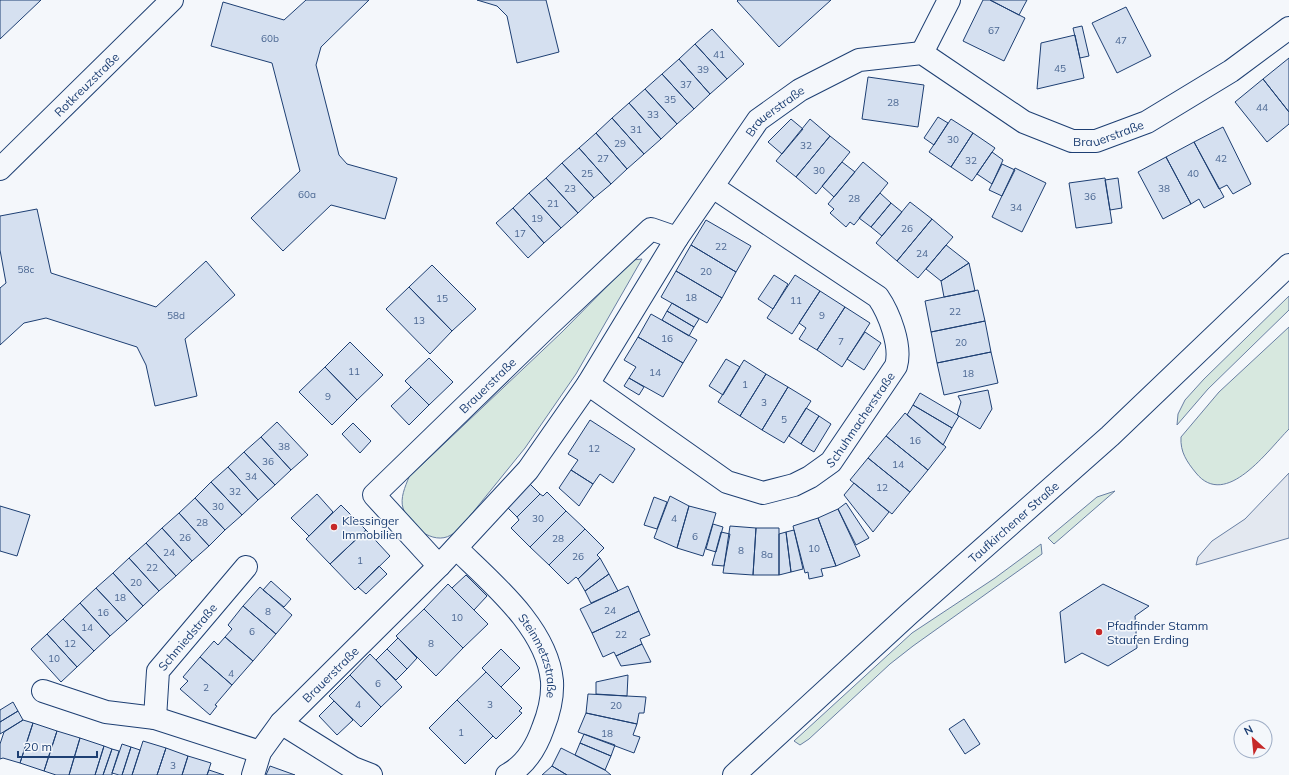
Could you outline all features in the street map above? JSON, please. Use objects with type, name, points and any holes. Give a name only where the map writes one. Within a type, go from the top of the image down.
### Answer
[{"type":"street","name":"Rotkreuzstraße","points":[[0,169],[172,0]]},
{"type":"street","points":[[922,53],[950,0]]},
{"type":"street","name":"Brauerstraße","points":[[253,775],[260,752],[281,723],[439,566],[528,470],[588,384],[677,238],[758,120],[800,90],[859,60],[922,53],[1024,122],[1072,141],[1096,141],[1147,122],[1230,70],[1289,28]]},
{"type":"street","name":"Schuhmacherstraße","points":[[588,384],[728,482],[763,493],[800,482],[832,462],[896,366],[897,351],[888,311],[878,297],[713,187]]},
{"type":"street","name":"Brauerstraße","points":[[439,566],[374,495],[548,326],[651,229],[677,238]]},
{"type":"street","name":"Taufkirchener Straße","points":[[734,775],[909,614],[1110,436],[1289,265]]},
{"type":"street","name":"Steinmetzstraße","points":[[456,548],[507,597],[522,616],[546,658],[552,681],[551,708],[540,737],[524,763],[507,775]]},
{"type":"street","name":"Schmiedstraße","points":[[155,718],[158,671],[246,567]]},
{"type":"street","points":[[43,691],[106,712],[155,718],[260,752]]},
{"type":"street","points":[[281,723],[353,768],[371,775]]},
{"type":"shaded area","points":[[642,259],[576,374],[525,448],[461,527],[454,533],[444,538],[437,538],[422,532],[410,521],[402,504],[403,492],[409,477],[562,332],[633,260]]},
{"type":"shaded area","points":[[1289,296],[1289,310],[1208,389],[1177,425],[1178,414],[1185,400],[1204,379]]},
{"type":"shaded area","points":[[1289,327],[1289,429],[1246,473],[1233,481],[1220,485],[1208,483],[1196,473],[1187,461],[1183,452],[1181,437],[1219,392]]},
{"type":"shaded area","points":[[1289,473],[1289,538],[1196,565],[1198,557],[1212,541],[1245,519]]},
{"type":"shaded area","points":[[1115,491],[1054,544],[1048,538],[1097,497]]},
{"type":"shaded area","points":[[1041,544],[1042,554],[890,664],[809,739],[800,745],[794,741],[912,633],[995,578]]},
{"type":"building","points":[[0,0],[41,0],[0,39]]},
{"type":"building","points":[[306,0],[369,0],[321,47],[316,65],[339,155],[347,164],[397,178],[385,219],[331,205],[283,251],[251,218],[300,171],[272,63],[211,46],[223,2],[284,20]]},
{"type":"building","points":[[477,0],[546,0],[559,52],[517,63],[507,16],[497,6]]},
{"type":"building","points":[[831,0],[779,47],[737,1]]},
{"type":"building","points":[[983,0],[990,0],[1025,18],[1004,61],[963,41]]},
{"type":"building","points":[[990,0],[1027,0],[1019,15]]},
{"type":"building","points":[[1126,7],[1151,56],[1117,73],[1092,23]]},
{"type":"building","points":[[1082,26],[1089,56],[1080,58],[1073,28]]},
{"type":"building","points":[[712,29],[744,64],[727,79],[695,44]]},
{"type":"building","points":[[1075,35],[1084,78],[1037,89],[1041,43]]},
{"type":"building","points":[[695,44],[727,79],[710,94],[679,59]]},
{"type":"building","points":[[1289,58],[1289,112],[1263,79]]},
{"type":"building","points":[[679,59],[710,94],[694,109],[662,74]]},
{"type":"building","points":[[662,74],[694,109],[677,124],[645,89]]},
{"type":"building","points":[[868,77],[924,85],[918,127],[862,119]]},
{"type":"building","points":[[1263,79],[1289,112],[1289,124],[1267,142],[1235,102]]},
{"type":"building","points":[[645,89],[677,124],[661,139],[629,103]]},
{"type":"building","points":[[629,103],[661,139],[644,154],[612,118]]},
{"type":"building","points":[[938,117],[948,123],[934,145],[924,138]]},
{"type":"building","points":[[612,118],[644,154],[627,169],[596,133]]},
{"type":"building","points":[[791,119],[803,129],[782,154],[768,142]]},
{"type":"building","points":[[810,119],[830,136],[796,177],[776,161]]},
{"type":"building","points":[[951,119],[973,133],[951,167],[929,152]]},
{"type":"building","points":[[1223,127],[1251,184],[1233,194],[1227,185],[1219,189],[1194,142]]},
{"type":"building","points":[[596,133],[627,169],[611,184],[579,148]]},
{"type":"building","points":[[973,133],[995,148],[972,181],[951,167]]},
{"type":"building","points":[[830,136],[850,152],[816,194],[796,177]]},
{"type":"building","points":[[1194,142],[1224,197],[1204,208],[1199,199],[1191,204],[1166,157]]},
{"type":"building","points":[[579,148],[611,184],[594,198],[562,163]]},
{"type":"building","points":[[992,152],[1003,160],[992,184],[977,174]]},
{"type":"building","points":[[1166,157],[1191,204],[1163,219],[1138,172]]},
{"type":"building","points":[[842,162],[855,172],[834,197],[822,186]]},
{"type":"building","points":[[863,162],[888,183],[854,225],[850,222],[846,227],[830,213],[834,209],[828,204]]},
{"type":"building","points":[[562,163],[594,198],[578,213],[546,178]]},
{"type":"building","points":[[1002,164],[1015,170],[1002,196],[989,190]]},
{"type":"building","points":[[1015,168],[1046,183],[1022,232],[992,217]]},
{"type":"building","points":[[546,178],[578,213],[561,228],[529,193]]},
{"type":"building","points":[[1105,178],[1112,223],[1076,228],[1069,183]]},
{"type":"building","points":[[1118,178],[1122,208],[1110,210],[1105,180]]},
{"type":"building","points":[[529,193],[561,228],[544,243],[513,208]]},
{"type":"building","points":[[880,193],[891,203],[871,227],[859,218]]},
{"type":"building","points":[[910,202],[932,219],[897,261],[876,243]]},
{"type":"building","points":[[891,203],[902,212],[882,236],[871,227]]},
{"type":"building","points":[[513,208],[544,243],[528,258],[496,223]]},
{"type":"building","points":[[37,209],[51,273],[156,307],[206,261],[235,295],[185,339],[197,396],[155,406],[146,365],[137,347],[46,318],[24,323],[0,345],[0,288],[6,283],[0,250],[0,216]]},
{"type":"building","points":[[932,219],[953,237],[918,278],[897,261]]},
{"type":"building","points":[[706,220],[751,246],[736,272],[691,245]]},
{"type":"building","points":[[691,245],[736,272],[722,298],[676,271]]},
{"type":"building","points":[[946,245],[969,263],[941,281],[926,269]]},
{"type":"building","points":[[969,263],[975,291],[944,297],[941,281]]},
{"type":"building","points":[[432,265],[476,309],[452,331],[409,287]]},
{"type":"building","points":[[676,271],[722,298],[707,323],[661,297]]},
{"type":"building","points":[[774,275],[788,284],[773,309],[758,299]]},
{"type":"building","points":[[795,275],[820,291],[792,334],[767,318]]},
{"type":"building","points":[[409,287],[452,331],[430,354],[386,309]]},
{"type":"building","points":[[978,290],[985,321],[931,332],[925,301]]},
{"type":"building","points":[[820,291],[845,307],[817,350],[799,339],[806,328],[799,323]]},
{"type":"building","points":[[672,303],[699,319],[694,327],[667,311]]},
{"type":"building","points":[[845,307],[870,323],[842,367],[817,350]]},
{"type":"building","points":[[667,311],[694,327],[689,336],[662,320]]},
{"type":"building","points":[[651,314],[697,340],[683,363],[638,337]]},
{"type":"building","points":[[985,321],[991,352],[937,363],[931,332]]},
{"type":"building","points":[[865,332],[881,343],[864,370],[847,359]]},
{"type":"building","points":[[638,337],[683,363],[663,397],[629,378],[636,367],[624,360]]},
{"type":"building","points":[[350,342],[383,375],[357,400],[325,367]]},
{"type":"building","points":[[991,352],[998,383],[944,395],[937,363]]},
{"type":"building","points":[[429,358],[453,382],[429,405],[405,381]]},
{"type":"building","points":[[726,359],[740,367],[723,395],[709,386]]},
{"type":"building","points":[[744,360],[766,374],[740,416],[718,402]]},
{"type":"building","points":[[325,367],[357,400],[332,425],[299,392]]},
{"type":"building","points":[[766,374],[788,387],[762,430],[740,416]]},
{"type":"building","points":[[629,378],[644,387],[639,395],[624,386]]},
{"type":"building","points":[[411,387],[429,405],[409,425],[391,406]]},
{"type":"building","points":[[788,387],[811,401],[784,443],[762,430]]},
{"type":"building","points":[[988,390],[992,409],[980,429],[957,415],[961,402],[958,396]]},
{"type":"building","points":[[920,393],[959,416],[952,428],[913,405]]},
{"type":"building","points":[[913,405],[952,428],[943,445],[907,415]]},
{"type":"building","points":[[806,408],[819,416],[801,444],[789,436]]},
{"type":"building","points":[[905,413],[946,447],[928,470],[886,436]]},
{"type":"building","points":[[819,416],[831,424],[814,452],[801,444]]},
{"type":"building","points":[[590,420],[635,449],[613,483],[600,474],[593,484],[571,470],[578,460],[568,454]]},
{"type":"building","points":[[277,422],[308,455],[291,470],[261,437]]},
{"type":"building","points":[[353,423],[371,441],[360,453],[342,434]]},
{"type":"building","points":[[886,436],[928,470],[910,492],[868,458]]},
{"type":"building","points":[[261,437],[291,470],[275,485],[244,452]]},
{"type":"building","points":[[244,452],[275,485],[258,500],[228,467]]},
{"type":"building","points":[[868,458],[910,492],[892,514],[850,480]]},
{"type":"building","points":[[228,467],[258,500],[242,515],[211,482]]},
{"type":"building","points":[[571,470],[593,484],[579,506],[559,488]]},
{"type":"building","points":[[211,482],[242,515],[225,530],[195,498]]},
{"type":"building","points":[[854,483],[889,512],[873,532],[844,495]]},
{"type":"building","points":[[530,484],[540,494],[517,517],[507,507]]},
{"type":"building","points":[[547,492],[566,511],[530,547],[511,528],[519,520],[517,517],[540,494],[543,496]]},
{"type":"building","points":[[317,494],[333,512],[309,536],[291,518]]},
{"type":"building","points":[[670,496],[689,506],[677,548],[654,538]]},
{"type":"building","points":[[654,497],[667,502],[657,529],[644,525]]},
{"type":"building","points":[[195,498],[225,530],[209,546],[179,513]]},
{"type":"building","points":[[846,503],[869,538],[856,545],[838,509]]},
{"type":"building","points":[[341,505],[366,530],[330,564],[306,539]]},
{"type":"building","points":[[0,506],[30,515],[17,556],[0,551]]},
{"type":"building","points":[[689,506],[716,513],[703,556],[677,548]]},
{"type":"building","points":[[838,509],[860,556],[836,566],[818,518]]},
{"type":"building","points":[[566,511],[585,529],[549,565],[530,547]]},
{"type":"building","points":[[179,513],[209,546],[192,561],[162,528]]},
{"type":"building","points":[[818,518],[836,566],[821,569],[823,576],[809,579],[808,572],[805,573],[793,526]]},
{"type":"building","points":[[713,524],[723,527],[716,552],[706,549]]},
{"type":"building","points":[[730,526],[756,528],[753,575],[723,573]]},
{"type":"building","points":[[162,528],[192,561],[176,576],[146,543]]},
{"type":"building","points":[[756,528],[779,528],[779,575],[753,575]]},
{"type":"building","points":[[585,529],[604,548],[597,555],[600,558],[578,579],[576,577],[568,584],[549,565]]},
{"type":"building","points":[[366,530],[390,556],[355,590],[330,564]]},
{"type":"building","points":[[794,530],[803,569],[791,572],[786,532]]},
{"type":"building","points":[[721,532],[730,534],[724,566],[712,565]]},
{"type":"building","points":[[786,532],[791,572],[779,575],[779,534]]},
{"type":"building","points":[[146,543],[176,576],[159,591],[129,558]]},
{"type":"building","points":[[129,558],[159,591],[143,606],[113,573]]},
{"type":"building","points":[[600,558],[609,574],[585,591],[578,579]]},
{"type":"building","points":[[379,566],[387,574],[366,594],[358,587]]},
{"type":"building","points":[[113,573],[143,606],[127,621],[96,588]]},
{"type":"building","points":[[609,574],[618,591],[591,603],[585,591]]},
{"type":"building","points":[[466,575],[487,596],[474,610],[452,588]]},
{"type":"building","points":[[271,581],[291,599],[284,607],[263,590]]},
{"type":"building","points":[[448,584],[488,624],[463,648],[424,609]]},
{"type":"building","name":"Pfadfinder Stamm Staufen Erding","points":[[1103,584],[1149,606],[1135,616],[1137,648],[1108,666],[1082,653],[1065,663],[1060,612]]},
{"type":"building","points":[[628,586],[639,611],[592,633],[580,609]]},
{"type":"building","points":[[260,587],[292,615],[276,634],[243,606]]},
{"type":"building","points":[[96,588],[127,621],[110,636],[80,603]]},
{"type":"building","points":[[80,603],[110,636],[94,651],[63,619]]},
{"type":"building","points":[[243,606],[276,634],[253,661],[225,637],[232,629],[228,625]]},
{"type":"building","points":[[424,609],[463,648],[436,676],[396,636]]},
{"type":"building","points":[[639,611],[650,635],[640,639],[642,644],[616,656],[614,652],[603,657],[592,633]]},
{"type":"building","points":[[63,619],[94,651],[77,667],[47,634]]},
{"type":"building","points":[[47,634],[77,667],[61,682],[31,649]]},
{"type":"building","points":[[225,637],[253,661],[232,685],[200,657],[214,641],[218,645]]},
{"type":"building","points":[[398,638],[417,658],[407,669],[387,649]]},
{"type":"building","points":[[642,644],[651,662],[621,666],[616,656]]},
{"type":"building","points":[[387,649],[407,669],[396,680],[376,660]]},
{"type":"building","points":[[501,649],[520,668],[501,687],[482,668]]},
{"type":"building","points":[[370,654],[402,687],[381,707],[350,675]]},
{"type":"building","points":[[200,657],[232,685],[215,705],[217,706],[210,715],[180,689],[188,681],[183,677]]},
{"type":"building","points":[[486,672],[522,708],[519,711],[522,713],[496,739],[457,700]]},
{"type":"building","points":[[350,675],[381,707],[361,727],[329,696]]},
{"type":"building","points":[[628,675],[627,696],[596,694],[596,682]]},
{"type":"building","points":[[588,694],[646,697],[644,713],[639,713],[637,724],[586,713]]},
{"type":"building","points":[[457,700],[493,736],[465,764],[429,728]]},
{"type":"building","points":[[334,701],[353,720],[337,735],[319,716]]},
{"type":"building","points":[[13,702],[18,711],[0,722],[0,710]]},
{"type":"building","points":[[18,711],[23,720],[0,734],[0,722]]},
{"type":"building","points":[[586,713],[637,724],[633,735],[640,737],[634,753],[578,732]]},
{"type":"building","points":[[964,719],[980,744],[965,754],[949,729]]},
{"type":"building","points":[[23,720],[33,723],[20,763],[3,758],[0,759],[0,744],[4,732]]},
{"type":"building","points":[[33,723],[57,731],[44,771],[20,763]]},
{"type":"building","points":[[57,731],[80,738],[69,775],[56,775],[44,771]]},
{"type":"building","points":[[584,734],[615,745],[611,756],[580,743]]},
{"type":"building","points":[[80,738],[104,746],[95,775],[69,775]]},
{"type":"building","points":[[143,741],[166,748],[157,775],[132,775]]},
{"type":"building","points":[[580,743],[611,756],[605,770],[575,755]]},
{"type":"building","points":[[122,744],[131,747],[122,775],[119,775],[112,773]]},
{"type":"building","points":[[104,746],[112,749],[103,775],[95,775]]},
{"type":"building","points":[[131,747],[140,750],[132,775],[122,775]]},
{"type":"building","points":[[166,748],[188,756],[182,775],[157,775]]},
{"type":"building","points":[[561,748],[605,770],[611,775],[567,775],[552,766]]},
{"type":"building","points":[[112,749],[119,751],[112,775],[103,775]]},
{"type":"building","points":[[188,756],[211,763],[207,775],[182,775]]},
{"type":"building","points":[[270,766],[295,775],[266,775]]},
{"type":"building","points":[[552,766],[567,775],[542,775]]},
{"type":"building","points":[[209,770],[224,775],[207,775]]},
{"type":"place","name":"Klessinger Immobilien","points":[[334,527]]},
{"type":"place","name":"Pfadfinder Stamm Staufen Erding","points":[[1099,632]]}]
